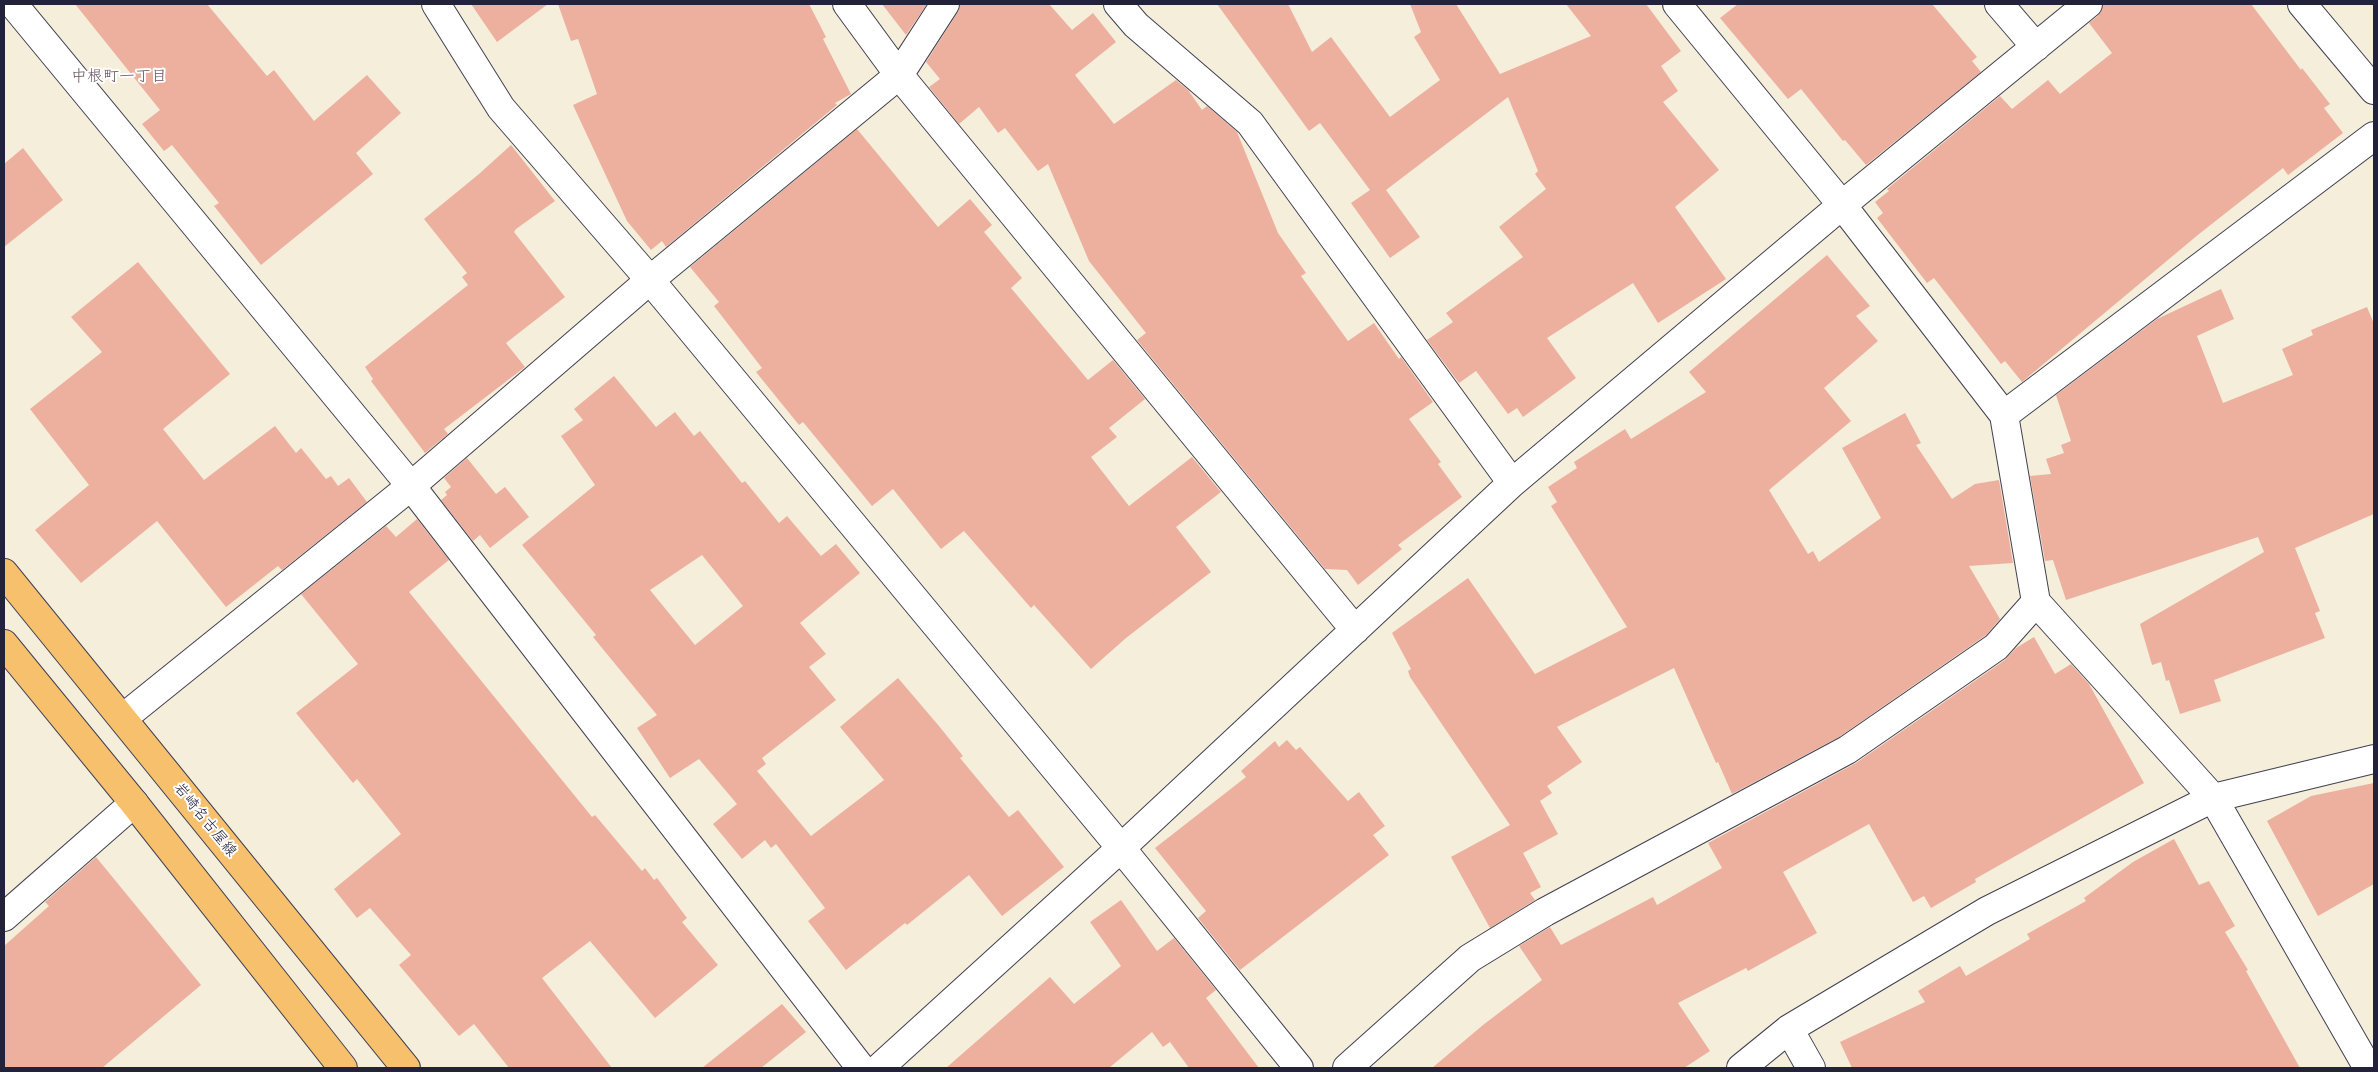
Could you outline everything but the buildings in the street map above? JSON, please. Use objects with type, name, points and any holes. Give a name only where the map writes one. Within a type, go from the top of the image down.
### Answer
[{"type":"main road","name":"岩崎名古屋線","points":[[4,572],[406,1068]]},
{"type":"main road","points":[[4,644],[134,803],[343,1068]]},
{"type":"street","points":[[13,4],[411,486],[861,1068]]},
{"type":"street","points":[[436,4],[501,108],[650,280],[1121,848],[1299,1068]]},
{"type":"street","points":[[847,4],[899,75],[1355,630]]},
{"type":"street","points":[[123,718],[411,486],[650,280],[899,75],[945,4]]},
{"type":"street","points":[[1118,4],[1136,25],[1250,123],[1512,483]]},
{"type":"street","points":[[1677,4],[1842,205],[2004,415],[2036,602],[2213,798],[2368,1068]]},
{"type":"street","points":[[1999,4],[2036,47]]},
{"type":"street","points":[[879,1068],[1121,848],[1512,483],[1842,205],[2088,4]]},
{"type":"street","points":[[2302,4],[2374,90]]},
{"type":"street","points":[[2004,415],[2374,136]]},
{"type":"street","points":[[1348,1068],[1470,958],[1545,912],[1847,750],[1996,647],[2036,602]]},
{"type":"street","points":[[1741,1068],[1789,1029],[1987,911],[2213,798],[2374,759]]},
{"type":"street","points":[[4,917],[134,803]]},
{"type":"street","points":[[1789,1029],[1812,1068]]},
{"type":"district","name":"中根町一丁目","points":[[119,77]]}]
